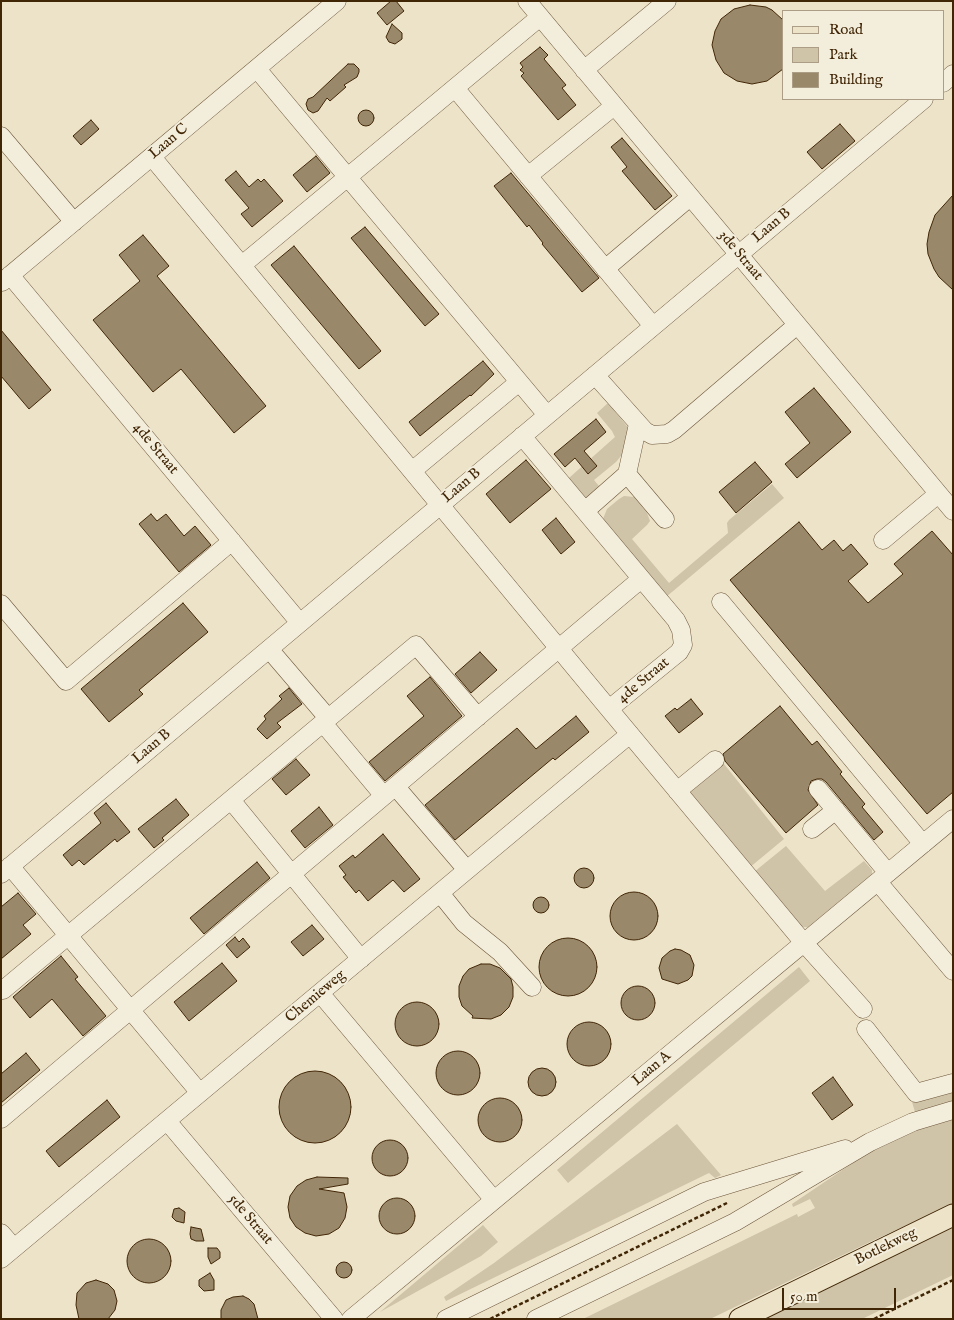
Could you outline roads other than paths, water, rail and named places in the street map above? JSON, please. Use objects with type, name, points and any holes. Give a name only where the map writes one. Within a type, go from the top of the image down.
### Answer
[{"type":"main road","name":"Botlekweg","points":[[740,1319],[952,1215]]},
{"type":"lane","name":"Laan C","points":[[6,279],[337,1]]},
{"type":"lane","name":"3de Straat","points":[[527,1],[953,512]]},
{"type":"lane","points":[[584,70],[667,1]]},
{"type":"lane","points":[[242,265],[540,17]]},
{"type":"lane","points":[[257,69],[547,415]]},
{"type":"lane","points":[[455,88],[653,326]]},
{"type":"lane","name":"Laan B","points":[[6,870],[923,100]]},
{"type":"lane","points":[[528,176],[614,106]]},
{"type":"lane","points":[[1,136],[74,222]]},
{"type":"lane","points":[[152,157],[610,709]]},
{"type":"lane","points":[[606,269],[690,197]]},
{"type":"lane","name":"4de Straat","points":[[6,279],[232,541],[300,623]]},
{"type":"lane","points":[[595,375],[645,431],[652,435],[667,434],[797,325]]},
{"type":"lane","points":[[412,471],[519,382]]},
{"type":"lane","points":[[585,511],[627,474],[638,424]]},
{"type":"lane","name":"4de Straat","points":[[522,436],[676,620],[681,630],[683,645],[679,652],[610,709],[804,942],[863,1009]]},
{"type":"lane","points":[[627,474],[665,519]]},
{"type":"lane","points":[[883,540],[938,494]]},
{"type":"lane","points":[[1,604],[66,681],[232,541]]},
{"type":"lane","points":[[1,1119],[641,579]]},
{"type":"lane","points":[[721,602],[923,844]]},
{"type":"lane","points":[[1,990],[416,645],[478,717]]},
{"type":"lane","points":[[269,649],[325,720],[390,791],[467,870]]},
{"type":"lane","name":"Chemieweg","points":[[8,1253],[630,734]]},
{"type":"lane","points":[[678,791],[715,760]]},
{"type":"lane","points":[[818,789],[836,810],[953,971]]},
{"type":"lane","points":[[231,800],[361,959]]},
{"type":"lane","points":[[812,829],[836,810]]},
{"type":"lane","name":"Laan A","points":[[351,1319],[953,819]]},
{"type":"lane","points":[[6,870],[68,936],[200,1093]]},
{"type":"lane","points":[[440,893],[464,923],[500,952],[532,987]]},
{"type":"lane","points":[[320,993],[494,1200]]},
{"type":"lane","points":[[866,1029],[916,1093],[953,1083]]},
{"type":"lane","points":[[536,1319],[735,1222],[870,1142],[913,1122],[953,1110]]},
{"type":"lane","name":"5de Straat","points":[[167,1121],[334,1319]]},
{"type":"lane","points":[[446,1319],[704,1192],[870,1142]]},
{"type":"lane","points":[[1,1233],[8,1253]]}]
